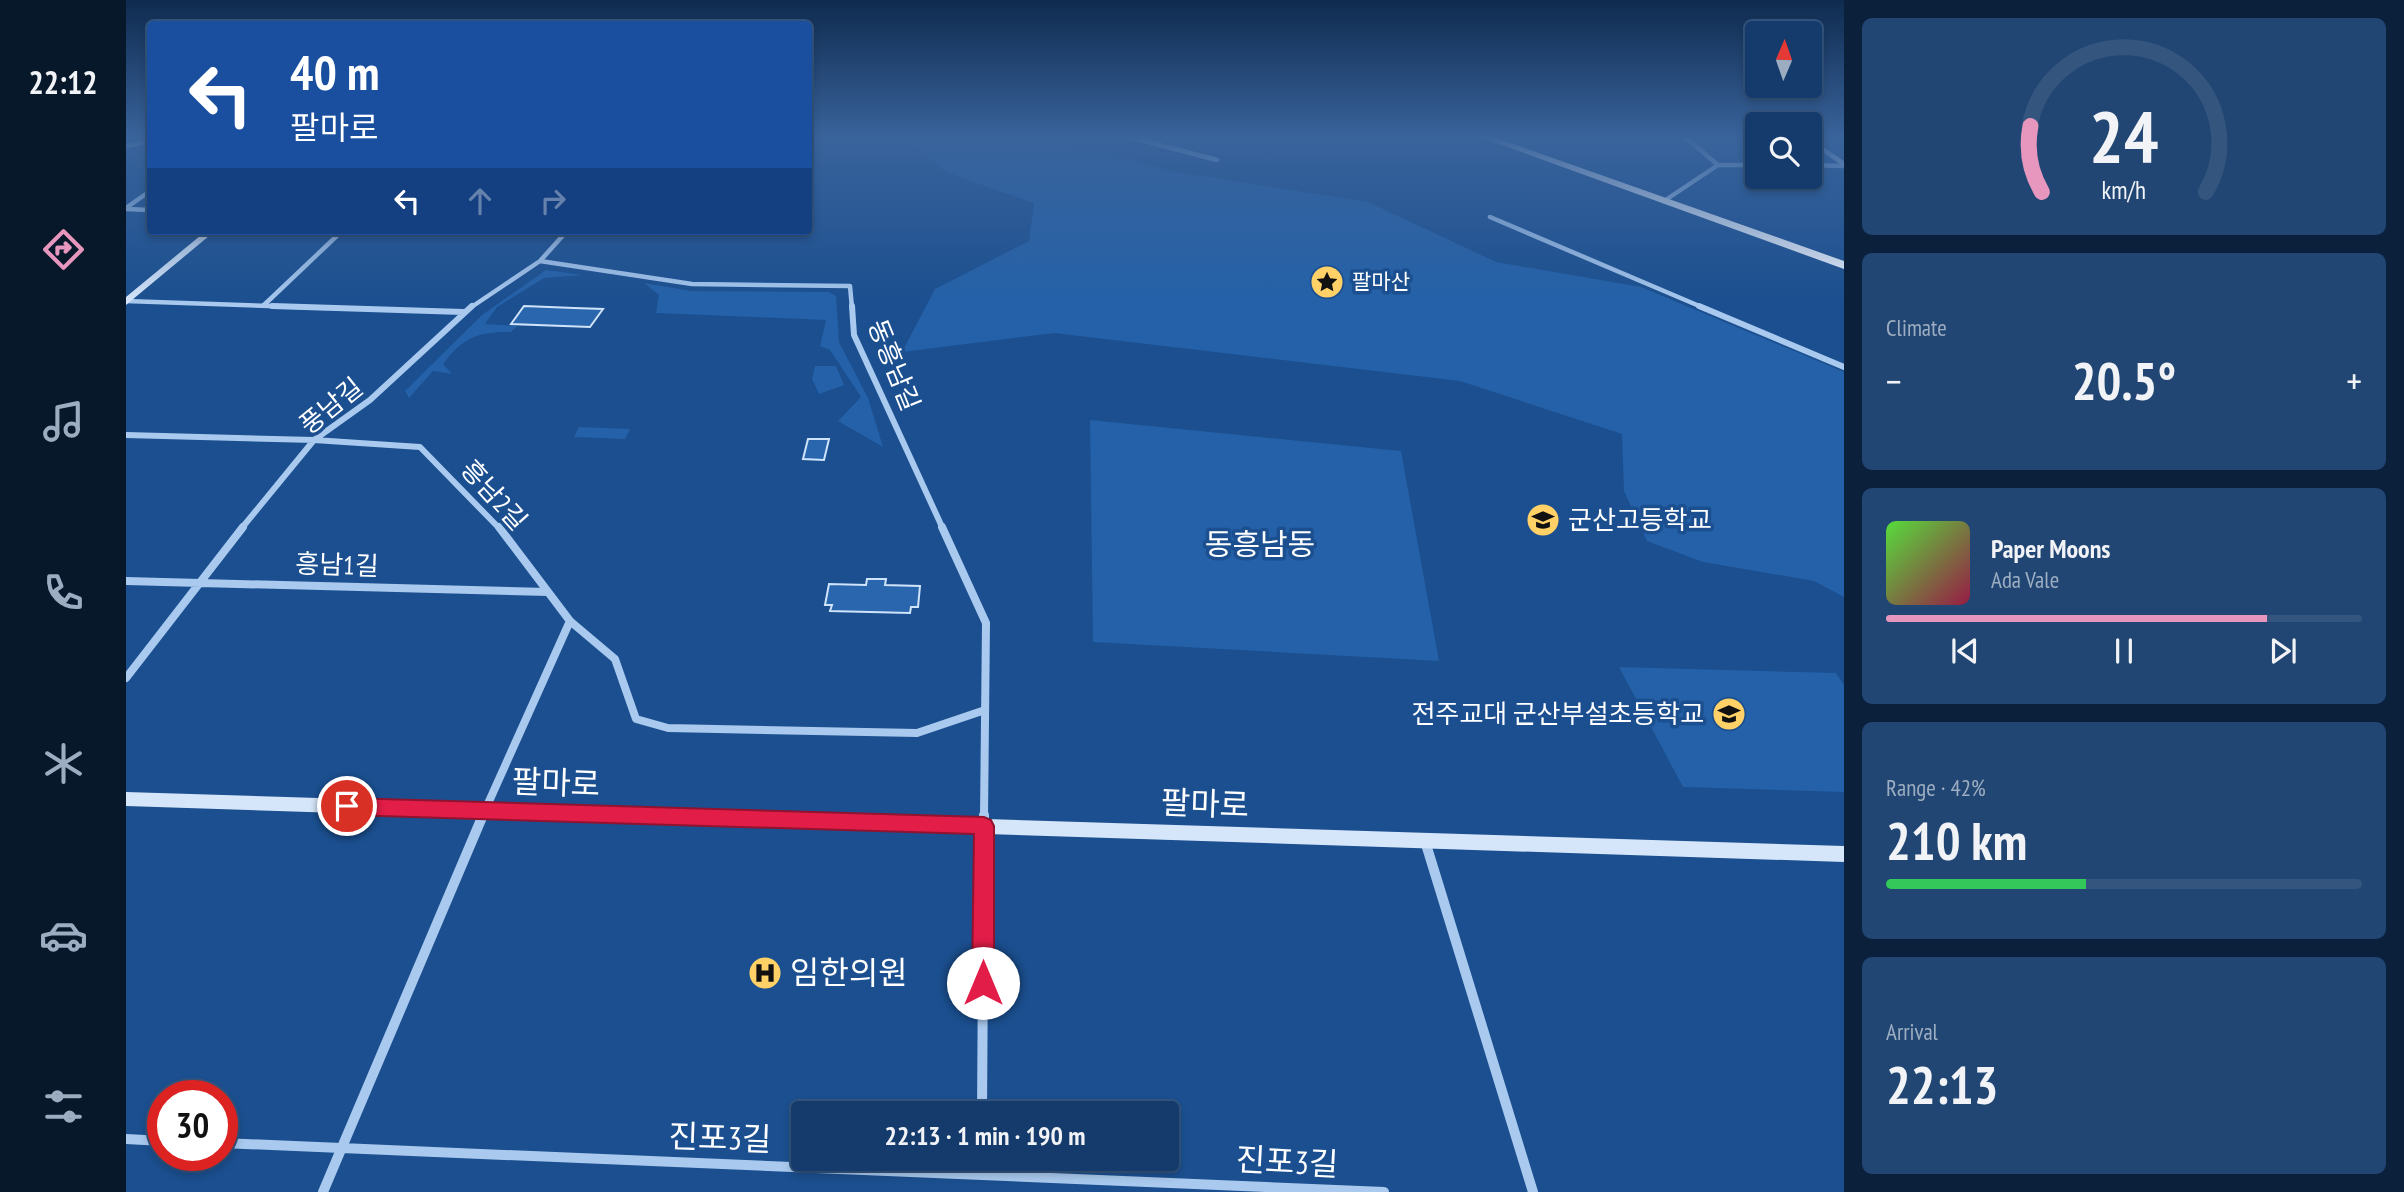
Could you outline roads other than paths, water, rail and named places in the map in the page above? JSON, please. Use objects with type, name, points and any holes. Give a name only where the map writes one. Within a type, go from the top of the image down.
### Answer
[{"type":"main road","points":[[1655,193],[1844,255]]},
{"type":"main road","points":[[1656,193],[1844,265]]},
{"type":"street","points":[[126,209],[147,193]]},
{"type":"street","points":[[1668,197],[1675,193]]},
{"type":"street","points":[[126,209],[147,210]]},
{"type":"street","points":[[1490,217],[1844,368]]},
{"type":"street","points":[[126,302],[206,235]]},
{"type":"street","points":[[264,305],[338,235]]},
{"type":"street","name":"풍남길","points":[[126,678],[197,583],[314,440],[370,400],[464,312],[540,261],[563,235]]},
{"type":"street","name":"동흥남길","points":[[540,261],[692,284],[850,286],[854,335],[986,623],[984,826]]},
{"type":"street","points":[[126,302],[464,312]]},
{"type":"street","name":"흥남2길","points":[[126,435],[314,440],[420,447],[495,522],[570,621],[615,659],[636,719],[668,728],[917,733],[985,710]]},
{"type":"street","name":"흥남1길","points":[[126,580],[548,592]]},
{"type":"street","points":[[323,1192],[485,810],[570,621]]},
{"type":"street","name":"팔마로","points":[[126,799],[1844,854]]},
{"type":"street","points":[[982,1101],[984,826]]},
{"type":"street","points":[[1425,840],[1533,1192]]},
{"type":"street","points":[[126,1139],[147,1140]]},
{"type":"street","name":"진포3길","points":[[238,1144],[981,1175],[1172,1187],[1384,1192]]},
{"type":"place","name":"팔마산","points":[[1327,282]]},
{"type":"place","name":"군산고등학교","points":[[1543,520]]},
{"type":"place","name":"전주교대 군산부설초등학교","points":[[1729,714]]},
{"type":"place","name":"임한의원","points":[[765,973]]},
{"type":"district","name":"동흥남동","points":[[1260,545]]}]
